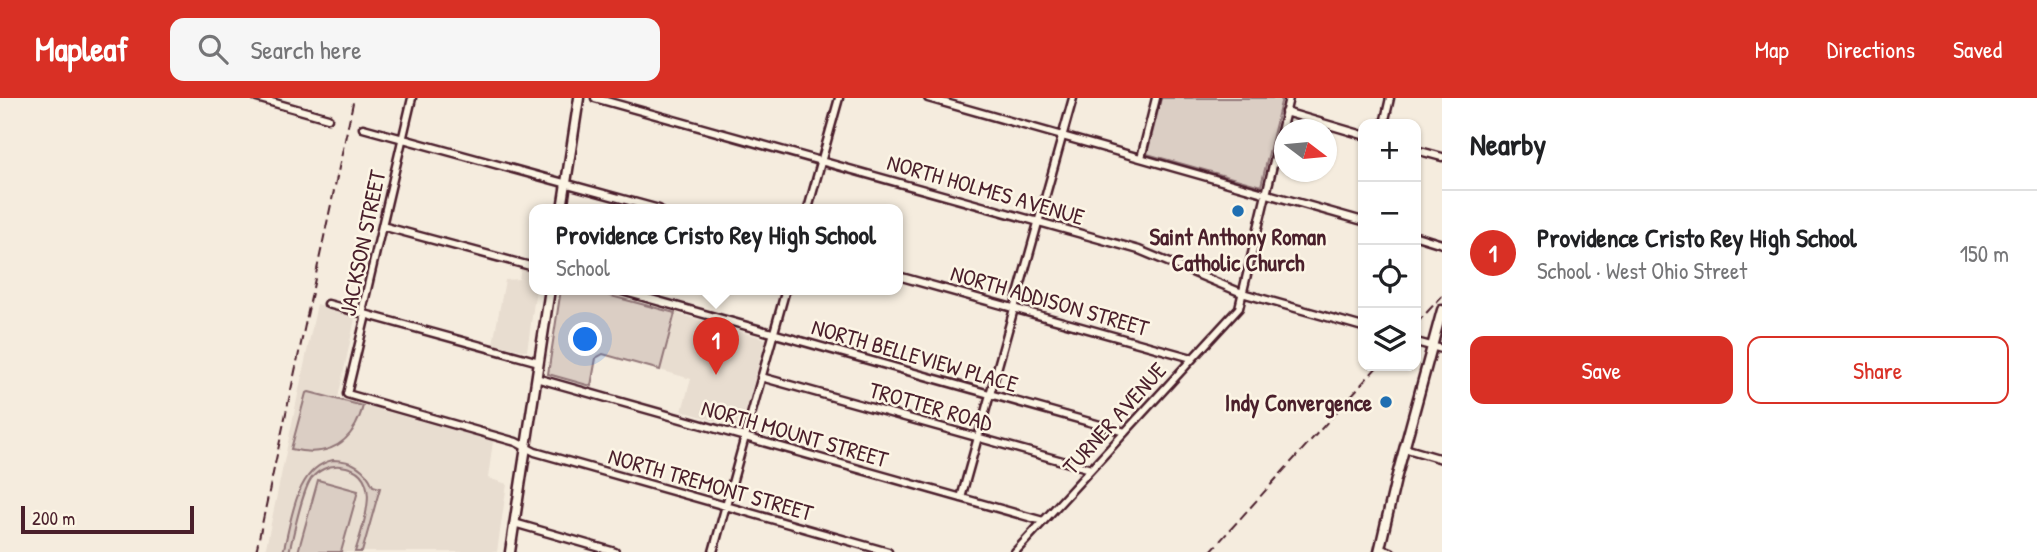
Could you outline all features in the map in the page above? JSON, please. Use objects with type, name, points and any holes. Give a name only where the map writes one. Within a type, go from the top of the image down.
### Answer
[{"type":"main road","points":[[563,204],[579,98]]},
{"type":"main road","points":[[510,552],[549,295]]},
{"type":"main road","points":[[1379,550],[1442,310]]},
{"type":"street","points":[[257,98],[328,118]]},
{"type":"street","name":"JACKSON STREET","points":[[346,394],[365,319],[363,307],[412,98]]},
{"type":"street","name":"NORTH HOLMES AVENUE","points":[[595,98],[1145,252],[1242,293],[1358,326]]},
{"type":"street","points":[[809,204],[839,98]]},
{"type":"street","points":[[928,98],[1358,220]]},
{"type":"street","points":[[961,498],[1073,98]]},
{"type":"street","points":[[1141,158],[1156,98]]},
{"type":"street","points":[[1242,293],[1289,98]]},
{"type":"street","points":[[1385,119],[1390,98]]},
{"type":"street","points":[[1285,112],[1358,134]]},
{"type":"street","points":[[362,128],[641,204]]},
{"type":"street","points":[[1421,151],[1442,157]]},
{"type":"street","points":[[383,226],[529,266]]},
{"type":"street","points":[[1421,238],[1442,244]]},
{"type":"street","name":"NORTH ADDISON STREET","points":[[903,277],[1192,358]]},
{"type":"street","name":"TURNER AVENUE","points":[[1016,552],[1239,308],[1242,293]]},
{"type":"street","name":"NORTH BELLEVIEW PLACE","points":[[636,295],[1125,432]]},
{"type":"street","points":[[713,552],[784,295]]},
{"type":"street","points":[[328,304],[539,362]]},
{"type":"street","points":[[1421,343],[1442,349]]},
{"type":"street","name":"TROTTER ROAD","points":[[761,377],[1091,469]]},
{"type":"street","name":"NORTH MOUNT STREET","points":[[536,378],[1043,522]]},
{"type":"street","name":"NORTH TREMONT STREET","points":[[346,394],[516,442],[535,452],[888,552]]},
{"type":"street","points":[[1404,448],[1442,459]]},
{"type":"street","points":[[514,523],[615,552]]},
{"type":"street","points":[[1379,550],[1391,552]]},
{"type":"shaded area","points":[[1161,98],[1282,98],[1277,119],[1274,119],[1274,132],[1261,186],[1147,154]]},
{"type":"shaded area","points":[[521,269],[529,271],[529,295],[535,295],[527,351],[493,344],[505,280],[519,279]]},
{"type":"shaded area","points":[[560,295],[608,295],[675,313],[660,370],[603,354],[596,358],[591,386],[548,374]]},
{"type":"shaded area","points":[[317,304],[356,314],[338,398],[493,441],[488,478],[507,484],[497,552],[265,552]]},
{"type":"shaded area","points":[[675,313],[766,339],[741,428],[682,411],[691,379],[660,370]]},
{"type":"shaded area","points":[[306,393],[363,406],[353,430],[337,445],[316,451],[291,449]]},
{"type":"shaded area","points":[[333,460],[358,467],[373,486],[380,488],[362,552],[355,552],[366,514],[367,488],[363,477],[354,470],[336,466],[320,471],[311,479],[301,504],[289,552],[283,552],[303,484],[310,473],[320,465]]},
{"type":"shaded area","points":[[318,480],[358,491],[341,552],[298,552]]},
{"type":"railway","points":[[256,552],[354,98]]},
{"type":"railway","points":[[1421,319],[1442,296]]},
{"type":"railway","points":[[1210,552],[1373,371]]},
{"type":"place","name":"Saint Anthony Roman Catholic Church","points":[[1238,211]]},
{"type":"place","name":"Providence Cristo Rey High School","points":[[716,375]]},
{"type":"place","name":"Indy Convergence","points":[[1386,402]]}]
